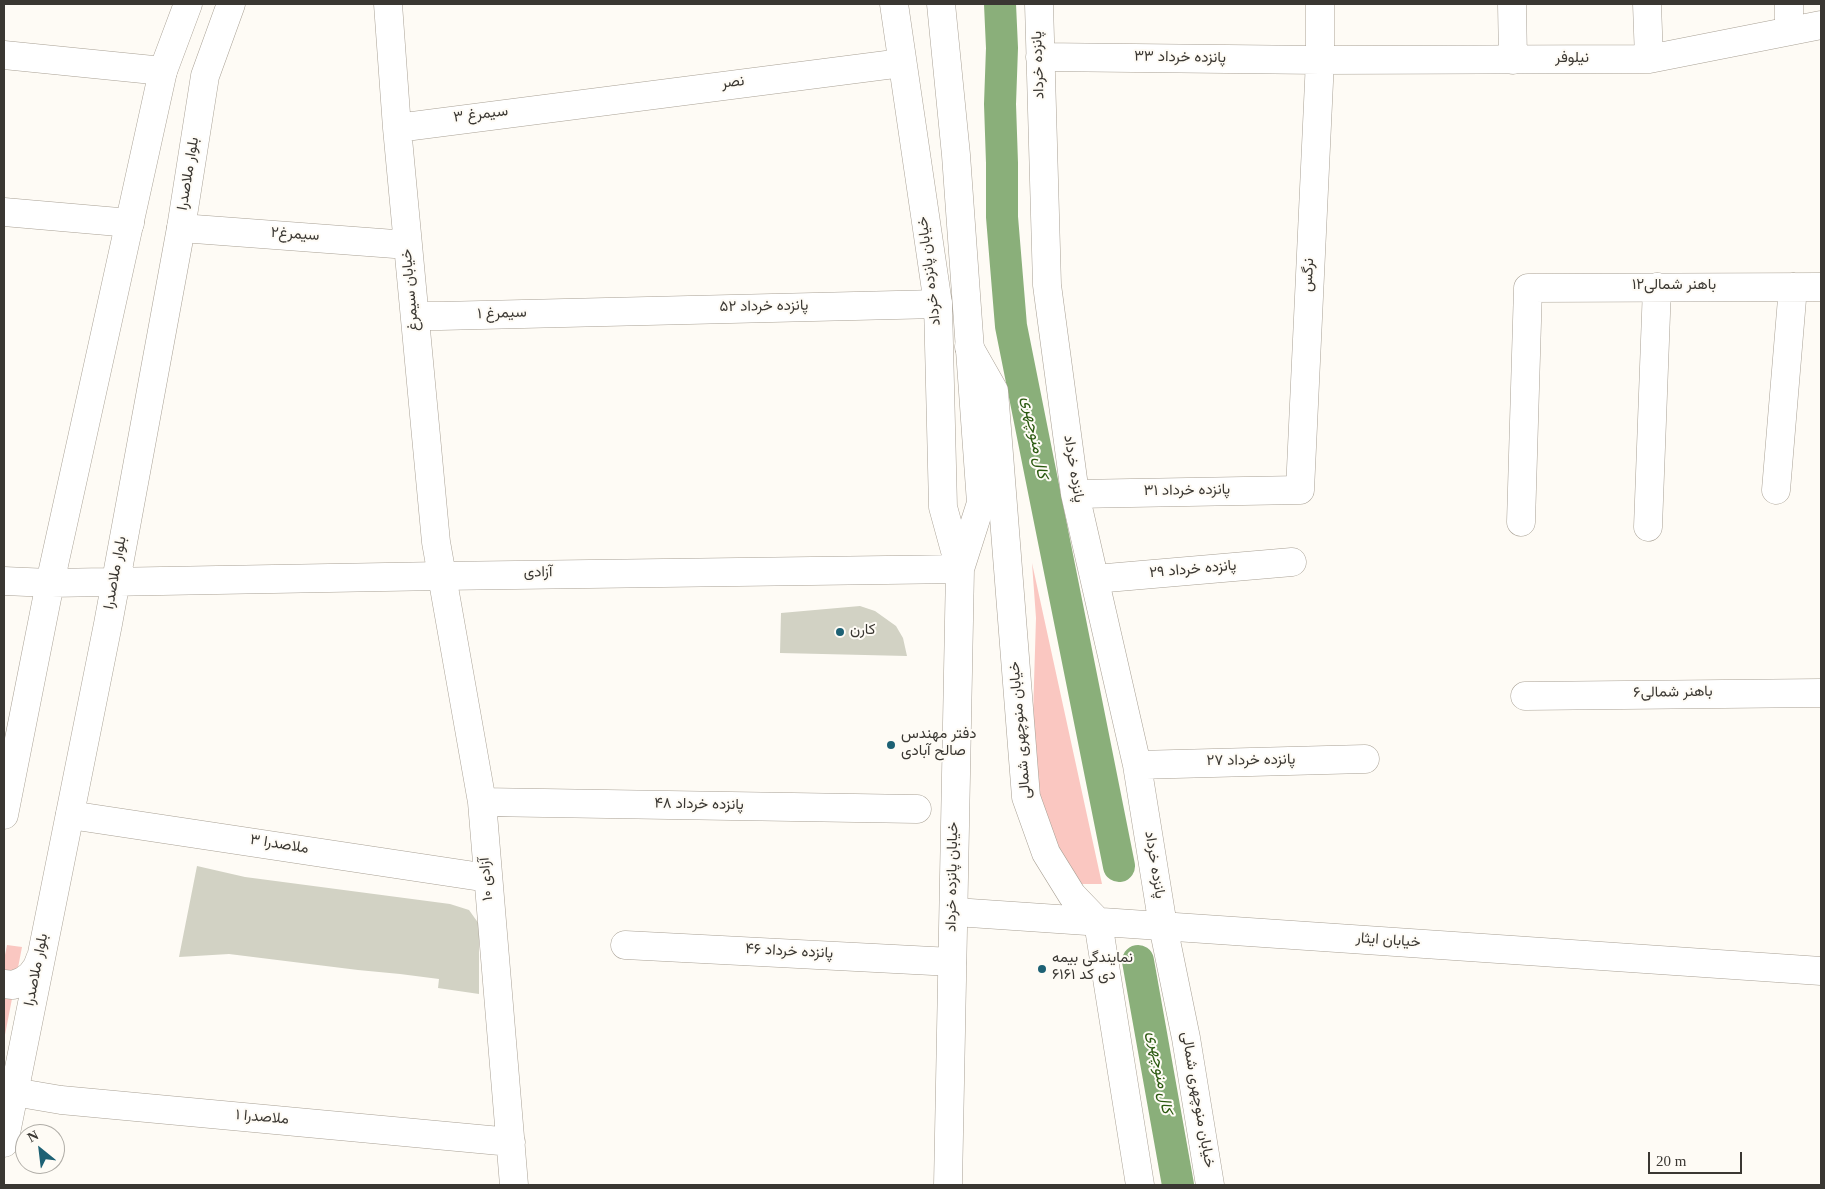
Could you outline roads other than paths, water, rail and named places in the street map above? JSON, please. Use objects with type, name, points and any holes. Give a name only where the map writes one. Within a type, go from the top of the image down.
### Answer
[{"type":"street","points":[[4,814],[50,583],[163,71],[188,4]]},
{"type":"street","name":"بلوار ملاصدرا","points":[[4,1143],[115,582],[181,228],[206,76],[232,4]]},
{"type":"street","name":"خیابان سیمرغ","points":[[388,4],[397,128],[436,542],[441,576]]},
{"type":"street","name":"خیابان پانزده خرداد","points":[[894,4],[938,304],[944,507],[960,569],[955,912],[952,962],[948,1185]]},
{"type":"street","name":"خیابان پانزده خرداد","points":[[941,4],[956,155],[981,503],[960,569]]},
{"type":"street","name":"پانزده خرداد","points":[[1039,4],[1047,285],[1075,494],[1137,764],[1163,926]]},
{"type":"street","name":"نرگس","points":[[1300,490],[1320,60],[1320,4]]},
{"type":"street","points":[[1512,4],[1513,60]]},
{"type":"street","points":[[1647,4],[1649,59]]},
{"type":"street","points":[[1788,4],[1789,31]]},
{"type":"street","name":"نیلوفر","points":[[1320,60],[1649,59],[1821,25]]},
{"type":"street","points":[[4,55],[206,76]]},
{"type":"street","name":"پانزده خرداد ۳۳","points":[[1040,57],[1320,60]]},
{"type":"street","name":"نصر","points":[[564,106],[902,63]]},
{"type":"street","name":"سیمرغ ۳","points":[[397,128],[564,106]]},
{"type":"street","points":[[4,212],[130,223]]},
{"type":"street","name":"سیمرغ۲","points":[[181,228],[408,245]]},
{"type":"street","points":[[1776,490],[1793,287]]},
{"type":"street","name":"باهنر شمالی۱۲","points":[[1521,522],[1528,288],[1821,287]]},
{"type":"street","points":[[1648,527],[1657,288]]},
{"type":"street","name":"پانزده خرداد ۵۲","points":[[589,313],[938,304]]},
{"type":"street","name":"سیمرغ ۱","points":[[415,316],[589,313]]},
{"type":"street","name":"خیابان منوچهری شمالی","points":[[969,347],[994,391],[1026,797],[1046,853],[1072,895],[1098,922]]},
{"type":"street","name":"پانزده خرداد ۳۱","points":[[1075,494],[1300,490]]},
{"type":"street","name":"پانزده خرداد ۲۹","points":[[1094,579],[1292,562]]},
{"type":"street","name":"آزادی","points":[[4,580],[50,583],[960,569]]},
{"type":"street","name":"آزادی ۱۰","points":[[441,576],[482,802],[514,1185]]},
{"type":"street","name":"باهنر شمالی۶","points":[[1525,696],[1821,693]]},
{"type":"street","name":"پانزده خرداد ۲۷","points":[[1137,764],[1365,759]]},
{"type":"street","name":"پانزده خرداد ۴۸","points":[[482,802],[917,810]]},
{"type":"street","name":"ملاصدرا ۳","points":[[70,815],[488,878]]},
{"type":"street","name":"خیابان ایثار","points":[[955,912],[1821,971]]},
{"type":"street","points":[[1098,922],[1140,1185]]},
{"type":"street","name":"خیابان منوچهری شمالی","points":[[1163,926],[1186,1038],[1210,1185]]},
{"type":"street","name":"پانزده خرداد ۴۶","points":[[625,945],[952,962]]},
{"type":"street","points":[[4,984],[23,982],[38,967],[41,957]]},
{"type":"street","name":"ملاصدرا ۱","points":[[14,1092],[61,1100],[511,1142]]},
{"type":"waterway","name":"کال منوچهری","points":[[1000,4],[1002,48],[1000,104],[1002,217],[1011,326],[1119,866]]},
{"type":"waterway","name":"کال منوچهری","points":[[1138,961],[1178,1185]]},
{"type":"place","name":"کارن","points":[[840,632]]},
{"type":"place","name":"دفتر مهندس صالح آبادی","points":[[891,745]]},
{"type":"place","name":"نمایندگی بیمه دی کد ۶۱۶۱","points":[[1042,969]]}]
